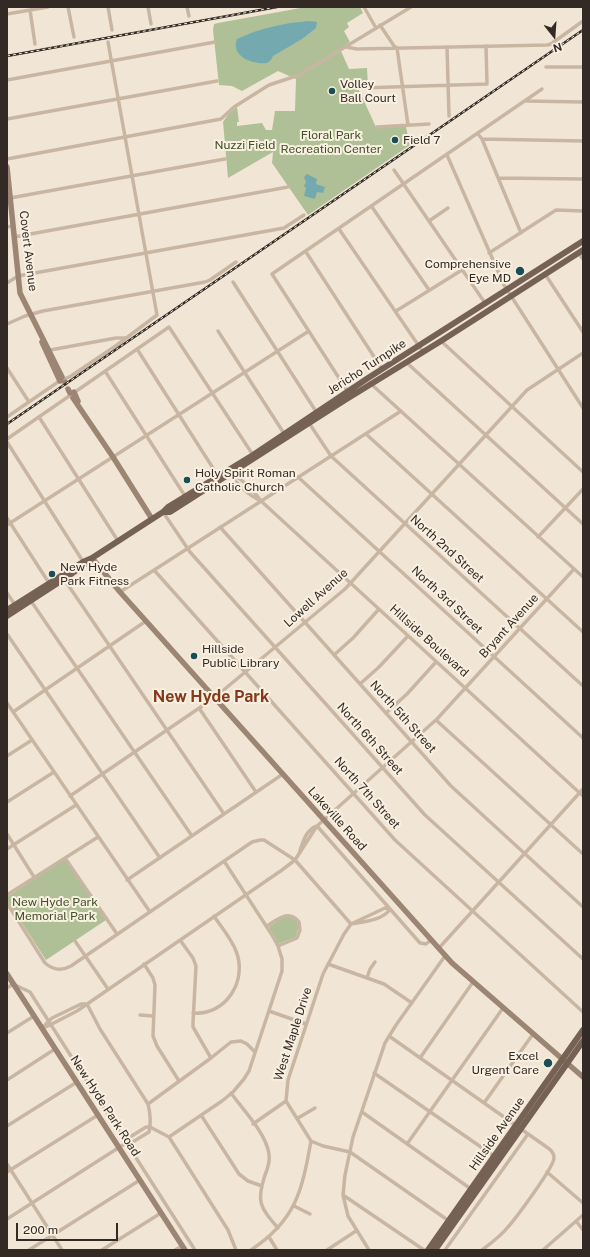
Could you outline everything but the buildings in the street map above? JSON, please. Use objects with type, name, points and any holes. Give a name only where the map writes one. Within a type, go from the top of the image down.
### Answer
[{"type":"main road","name":"Covert Avenue","points":[[7,167],[10,198],[10,227],[14,237],[21,294],[30,314],[50,350],[63,380]]},
{"type":"main road","name":"Jericho Turnpike","points":[[7,610],[31,601],[92,558],[163,512],[168,507],[230,471],[308,422],[369,381],[382,369],[583,241]]},
{"type":"main road","name":"Jericho Turnpike","points":[[318,415],[348,392],[406,362],[443,340],[580,251]]},
{"type":"main road","points":[[443,340],[454,329],[475,314],[474,310]]},
{"type":"main road","points":[[37,327],[45,350],[63,380]]},
{"type":"main road","points":[[71,393],[77,399],[96,427],[102,441],[152,519]]},
{"type":"main road","name":"Jericho Turnpike","points":[[230,471],[253,454],[285,436]]},
{"type":"main road","name":"Jericho Turnpike","points":[[163,512],[170,512],[220,477]]},
{"type":"main road","name":"Lakeville Road","points":[[92,558],[146,622],[445,956],[583,1078]]},
{"type":"main road","name":"Jericho Turnpike","points":[[7,616],[16,607],[49,583],[84,564]]},
{"type":"main road","name":"New Hyde Park Road","points":[[7,974],[184,1248]]},
{"type":"main road","name":"Hillside Avenue","points":[[565,1062],[583,1030]]},
{"type":"main road","name":"Hillside Avenue","points":[[428,1250],[437,1242],[518,1127],[565,1062],[583,1040]]},
{"type":"main road","name":"Hillside Avenue","points":[[451,1222],[471,1189],[494,1156],[518,1127]]},
{"type":"main road","name":"Hillside Avenue","points":[[435,1250],[437,1242]]},
{"type":"street","points":[[7,14],[48,7]]},
{"type":"street","points":[[68,7],[74,37]]},
{"type":"street","points":[[108,7],[112,30]]},
{"type":"street","points":[[148,7],[151,24]]},
{"type":"street","points":[[187,7],[189,16]]},
{"type":"street","points":[[364,7],[376,28]]},
{"type":"street","points":[[7,159],[221,119],[234,107],[254,94],[273,83],[298,75],[410,7]]},
{"type":"street","points":[[30,10],[35,44]]},
{"type":"street","points":[[346,47],[356,49],[549,44],[583,21]]},
{"type":"street","points":[[380,25],[394,46],[398,48],[408,125]]},
{"type":"street","points":[[7,417],[71,376],[155,318],[157,314],[108,42]]},
{"type":"street","points":[[7,80],[215,42]]},
{"type":"street","points":[[447,46],[449,116]]},
{"type":"street","points":[[360,88],[487,84],[486,46]]},
{"type":"street","points":[[546,67],[583,67]]},
{"type":"street","points":[[7,119],[218,81]]},
{"type":"street","points":[[348,392],[272,274],[372,207],[542,89]]},
{"type":"street","points":[[526,101],[583,102]]},
{"type":"street","points":[[377,126],[429,124]]},
{"type":"street","points":[[478,134],[482,139],[521,233]]},
{"type":"street","points":[[482,139],[583,141]]},
{"type":"street","points":[[447,155],[506,290],[583,408]]},
{"type":"street","points":[[10,198],[225,159]]},
{"type":"street","points":[[394,170],[485,303]]},
{"type":"street","points":[[498,178],[583,179]]},
{"type":"street","points":[[14,237],[288,187]]},
{"type":"street","points":[[372,207],[429,290]]},
{"type":"street","points":[[429,221],[448,208]]},
{"type":"street","points":[[489,253],[556,210],[583,211]]},
{"type":"street","points":[[7,283],[18,276],[284,228],[304,215]]},
{"type":"street","points":[[339,229],[423,352]]},
{"type":"street","points":[[580,251],[583,259]]},
{"type":"street","points":[[306,252],[382,369]]},
{"type":"street","points":[[7,324],[30,314],[207,281],[236,262]]},
{"type":"street","points":[[396,311],[462,270]]},
{"type":"street","points":[[545,274],[583,332]]},
{"type":"street","points":[[233,282],[318,415]]},
{"type":"street","points":[[84,564],[7,441],[71,393],[168,327],[253,454]]},
{"type":"street","points":[[218,331],[285,436]]},
{"type":"street","points":[[9,524],[309,331]]},
{"type":"street","points":[[50,350],[116,338],[126,338]]},
{"type":"street","points":[[443,340],[583,472]]},
{"type":"street","points":[[136,349],[220,477]]},
{"type":"street","name":"Lowell Avenue","points":[[70,796],[214,698],[305,622],[350,583],[528,389],[583,354]]},
{"type":"street","points":[[406,362],[583,524]]},
{"type":"street","points":[[7,368],[29,402]]},
{"type":"street","points":[[105,371],[185,496]]},
{"type":"street","points":[[369,381],[583,577]]},
{"type":"street","points":[[120,592],[401,411]]},
{"type":"street","points":[[39,417],[118,541]]},
{"type":"street","name":"North 2nd Street","points":[[308,422],[331,456],[583,686]]},
{"type":"street","points":[[366,434],[583,632]]},
{"type":"street","name":"Hillside Boulevard","points":[[230,471],[436,662],[582,793]]},
{"type":"street","name":"North 3rd Street","points":[[298,477],[583,738]]},
{"type":"street","points":[[538,537],[583,489]]},
{"type":"street","name":"North 6th Street","points":[[163,512],[187,548],[425,815],[583,959]]},
{"type":"street","points":[[7,518],[9,524],[49,583]]},
{"type":"street","name":"North 5th Street","points":[[220,527],[451,786],[583,907]]},
{"type":"street","name":"Bryant Avenue","points":[[42,1028],[81,1004],[87,1004],[295,860],[317,826],[436,720],[574,569]]},
{"type":"street","name":"North 7th Street","points":[[154,570],[394,840],[583,1012]]},
{"type":"street","points":[[64,579],[224,814]]},
{"type":"street","points":[[7,593],[16,607]]},
{"type":"street","points":[[31,601],[192,836]]},
{"type":"street","points":[[334,655],[353,638],[379,609]]},
{"type":"street","points":[[13,712],[146,622]]},
{"type":"street","points":[[7,634],[160,858]]},
{"type":"street","points":[[360,684],[379,667],[408,636]]},
{"type":"street","points":[[386,713],[407,694],[436,662]]},
{"type":"street","points":[[7,703],[9,709],[13,712],[150,912]]},
{"type":"street","points":[[199,708],[256,792]]},
{"type":"street","points":[[436,720],[583,854]]},
{"type":"street","points":[[7,756],[32,740]]},
{"type":"street","points":[[7,802],[54,772]]},
{"type":"street","points":[[128,880],[283,774]]},
{"type":"street","points":[[439,948],[582,793]]},
{"type":"street","points":[[7,849],[76,805]]},
{"type":"street","points":[[317,826],[420,944],[426,944],[431,940]]},
{"type":"street","points":[[7,834],[34,877]]},
{"type":"street","points":[[7,895],[98,837]]},
{"type":"street","points":[[7,904],[45,963],[51,967],[61,969],[71,966],[252,842],[260,840],[268,842],[295,860],[351,924],[368,921],[388,913],[390,909],[399,904]]},
{"type":"street","points":[[65,858],[117,934]]},
{"type":"street","points":[[168,1137],[232,1093],[244,1079],[255,1052],[282,971],[282,959],[278,946],[267,926],[224,861]]},
{"type":"street","points":[[193,1013],[210,1012],[222,1004],[234,990],[239,977],[240,965],[236,950],[214,916]]},
{"type":"street","points":[[267,926],[285,916],[292,916],[299,922],[300,930],[297,938],[278,946]]},
{"type":"street","name":"West Maple Drive","points":[[286,1101],[288,1080],[323,974],[344,934],[351,924]]},
{"type":"street","points":[[180,940],[193,958],[196,966],[192,1022],[195,1032],[211,1058]]},
{"type":"street","points":[[75,941],[108,989]]},
{"type":"street","points":[[369,1250],[348,1216],[343,1195],[343,1184],[350,1152],[374,1073],[385,1043],[445,956]]},
{"type":"street","points":[[367,978],[370,969],[375,962]]},
{"type":"street","points":[[144,964],[153,978],[155,985],[153,1016],[154,1041],[179,1081]]},
{"type":"street","points":[[328,964],[384,984],[412,1003]]},
{"type":"street","points":[[420,1058],[474,982]]},
{"type":"street","points":[[7,988],[13,984],[30,992],[195,1250]]},
{"type":"street","points":[[87,1004],[100,1029],[148,1104],[150,1127]]},
{"type":"street","points":[[407,1144],[503,1008]]},
{"type":"street","points":[[269,1011],[306,1024]]},
{"type":"street","points":[[140,1015],[153,1016]]},
{"type":"street","points":[[7,1034],[34,1016]]},
{"type":"street","points":[[484,1103],[532,1034]]},
{"type":"street","points":[[389,1036],[553,1153],[554,1162],[508,1227],[482,1250]]},
{"type":"street","points":[[148,1104],[233,1041],[242,1041],[255,1052]]},
{"type":"street","points":[[7,1080],[55,1049]]},
{"type":"street","points":[[374,1073],[494,1156]]},
{"type":"street","points":[[7,1126],[77,1082]]},
{"type":"street","points":[[232,1093],[265,1141],[268,1154],[268,1166],[260,1196],[262,1207],[278,1228]]},
{"type":"street","points":[[254,1124],[286,1101],[311,1141],[323,1146],[350,1152],[451,1222]]},
{"type":"street","points":[[298,1118],[315,1108]]},
{"type":"street","points":[[362,1112],[471,1189]]},
{"type":"street","points":[[9,1171],[98,1115]]},
{"type":"street","points":[[201,1115],[238,1174],[248,1181],[262,1186]]},
{"type":"street","points":[[7,1218],[119,1148],[126,1143],[130,1137],[146,1127],[150,1127],[168,1137],[228,1230],[236,1250]]},
{"type":"street","points":[[437,1242],[447,1249],[528,1134]]},
{"type":"street","points":[[251,1250],[269,1238],[285,1220],[294,1206],[302,1186],[311,1141]]},
{"type":"street","points":[[7,1164],[9,1171],[32,1203],[62,1250]]},
{"type":"street","points":[[547,1172],[583,1203]]},
{"type":"street","points":[[30,1250],[140,1180]]},
{"type":"street","points":[[343,1195],[424,1250]]},
{"type":"street","points":[[294,1206],[310,1214]]},
{"type":"street","points":[[102,1250],[161,1213]]},
{"type":"street","points":[[546,1249],[583,1215]]},
{"type":"street","points":[[576,1221],[583,1230]]},
{"type":"street","points":[[327,1250],[356,1231]]},
{"type":"street","points":[[269,1238],[278,1250]]},
{"type":"street","points":[[175,1250],[184,1248]]},
{"type":"green space","points":[[306,7],[360,7],[363,13],[347,23],[349,27],[344,31],[350,42],[345,45],[341,51],[349,69],[367,68],[368,86],[357,86],[376,127],[406,127],[410,145],[308,215],[272,163],[273,152],[228,178],[223,122],[229,113],[237,107],[239,122],[237,122],[237,126],[262,123],[266,130],[272,130],[275,111],[295,111],[296,79],[278,71],[242,91],[232,86],[219,85],[213,30],[214,24],[218,23]]},
{"type":"green space","name":"New Hyde Park Memorial Park","points":[[65,859],[106,920],[46,960],[7,900],[7,897]]},
{"type":"green space","points":[[287,916],[297,921],[298,929],[296,937],[278,944],[269,927]]},
{"type":"water","points":[[309,21],[317,22],[316,28],[302,39],[273,56],[267,63],[250,61],[240,55],[237,50],[237,39],[246,35],[290,23]]},
{"type":"water","points":[[307,174],[317,179],[316,184],[325,187],[323,193],[317,192],[315,199],[304,196],[306,188],[304,186],[306,182],[304,177]]},
{"type":"railway","points":[[7,56],[277,7]]},
{"type":"railway","points":[[7,424],[583,30]]},
{"type":"place","name":"Volley Ball Court","points":[[332,91]]},
{"type":"place","name":"Field 7","points":[[395,140]]},
{"type":"place","name":"Comprehensive Eye MD","points":[[520,271]]},
{"type":"place","name":"Holy Spirit Roman Catholic Church","points":[[187,480]]},
{"type":"place","name":"New Hyde Park Fitness","points":[[52,574]]},
{"type":"place","name":"Hillside Public Library","points":[[194,656]]},
{"type":"place","name":"Excel Urgent Care","points":[[548,1063]]},
{"type":"district","name":"New Hyde Park","points":[[211,697]]},
{"type":"park label","name":"Floral Park Recreation Center","points":[[331,142]]},
{"type":"park label","name":"Nuzzi Field","points":[[245,145]]}]
